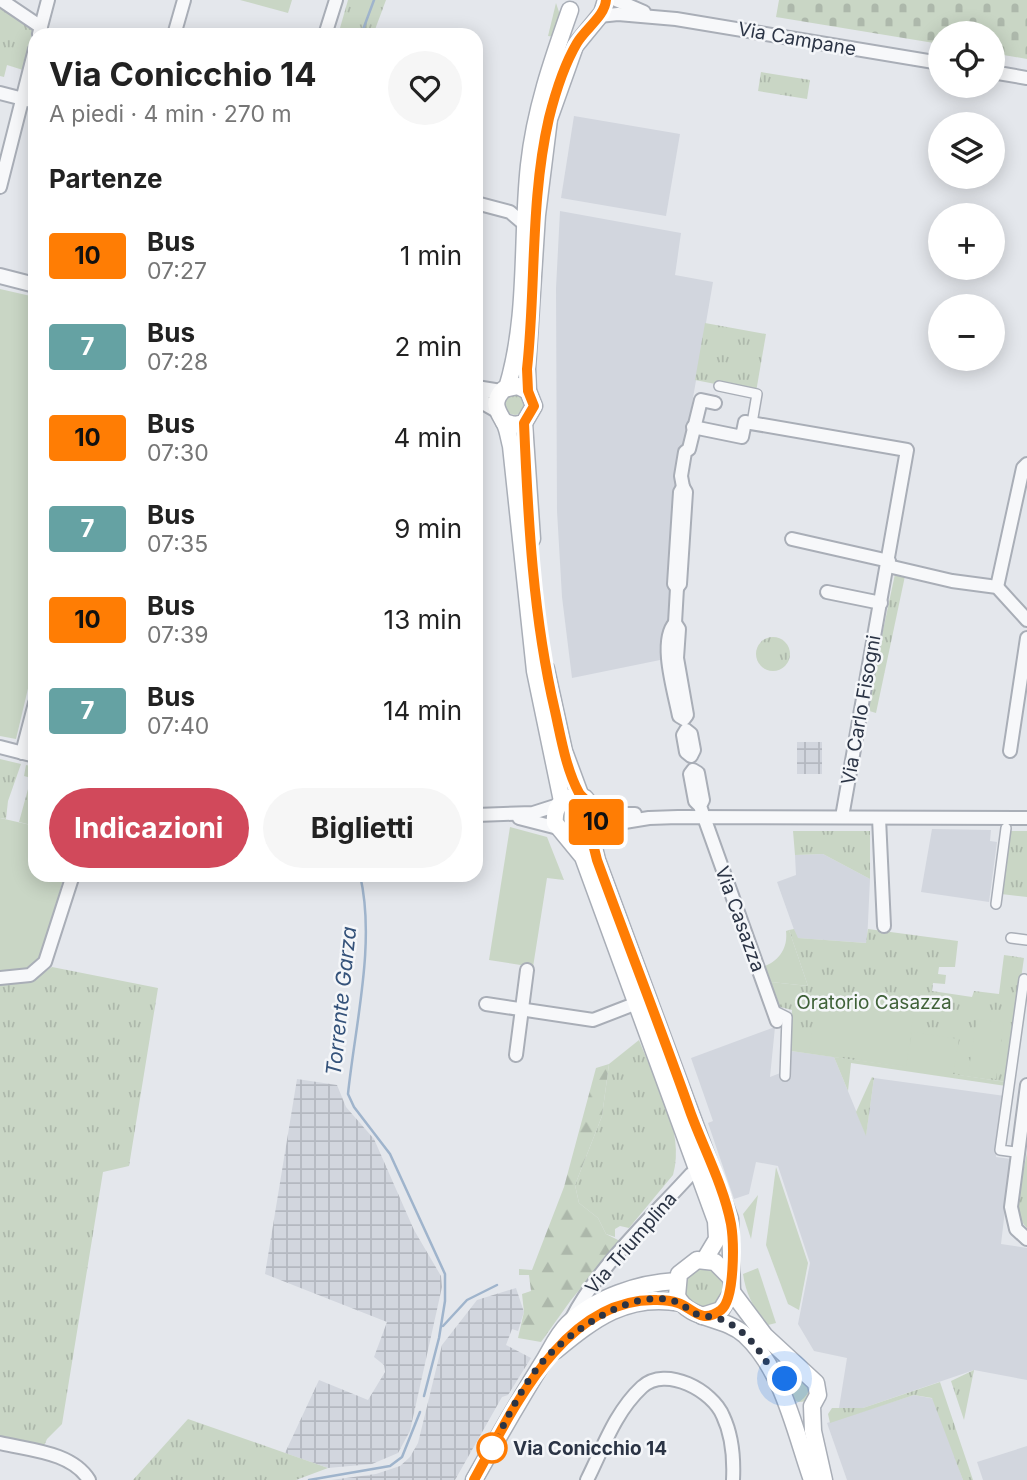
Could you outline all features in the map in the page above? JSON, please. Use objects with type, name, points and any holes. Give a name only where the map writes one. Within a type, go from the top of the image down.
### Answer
[{"type":"main road","points":[[606,0],[575,46],[549,119],[537,215],[527,369],[528,391],[534,406],[524,423],[536,590],[547,678],[564,751],[587,802],[597,817],[592,829],[597,860],[730,1219],[731,1285],[722,1310],[702,1316]]},
{"type":"main road","points":[[569,5],[581,19],[597,17]]},
{"type":"main road","points":[[569,5],[540,104],[530,162],[524,224],[520,332],[504,390],[500,416],[511,446],[536,680],[560,803],[555,817],[563,832],[579,838],[592,829]]},
{"type":"main road","points":[[504,390],[518,386],[528,391]]},
{"type":"main road","points":[[500,416],[514,425],[524,423]]},
{"type":"main road","points":[[560,803],[587,802]]},
{"type":"main road","name":"Via Triumplina","points":[[563,832],[583,857],[699,1171],[718,1233],[705,1259]]},
{"type":"main road","points":[[812,1480],[788,1406],[771,1367],[744,1334],[723,1320],[690,1312],[681,1303],[677,1281],[690,1263],[705,1259],[724,1268],[731,1285],[765,1336],[807,1374],[818,1389],[812,1406],[818,1463],[824,1480]]},
{"type":"main road","points":[[474,1480],[558,1335],[570,1322],[618,1293],[657,1282],[677,1281]]},
{"type":"main road","points":[[544,1360],[581,1328],[623,1304],[657,1300],[681,1303]]},
{"type":"main road","points":[[781,1391],[790,1376],[807,1374]]},
{"type":"main road","points":[[788,1406],[800,1410],[812,1406]]},
{"type":"street","points":[[1,0],[36,28]]},
{"type":"street","points":[[41,28],[48,0]]},
{"type":"street","points":[[176,28],[184,0]]},
{"type":"street","points":[[327,28],[336,0]]},
{"type":"street","name":"Via Campane","points":[[616,0],[654,16]]},
{"type":"street","name":"Via Campane","points":[[597,17],[654,16],[928,61]]},
{"type":"street","points":[[1005,74],[1027,78]]},
{"type":"street","points":[[0,93],[28,100]]},
{"type":"street","points":[[0,187],[28,103]]},
{"type":"street","points":[[483,205],[510,212],[524,224]]},
{"type":"street","points":[[0,276],[28,283]]},
{"type":"street","points":[[693,427],[742,437],[745,422],[751,423],[757,394],[719,386]]},
{"type":"street","points":[[483,388],[504,390]]},
{"type":"street","name":"Via Casazza","points":[[715,403],[701,400],[689,449],[685,452],[681,477],[685,492],[681,571],[674,623],[679,629],[677,658],[687,715],[685,724],[691,734],[694,750],[691,756],[693,770],[698,773],[701,786],[701,811],[775,1016]]},
{"type":"street","points":[[483,403],[500,416]]},
{"type":"street","name":"Via Carlo Fisogni","points":[[751,423],[906,450],[889,563],[858,713],[842,817]]},
{"type":"street","points":[[997,587],[1021,503],[1023,468],[1027,464]]},
{"type":"street","points":[[792,539],[952,581],[997,587],[1027,620]]},
{"type":"street","points":[[827,592],[881,603]]},
{"type":"street","points":[[1010,751],[1027,638]]},
{"type":"street","points":[[0,747],[28,754]]},
{"type":"street","points":[[587,802],[617,814],[649,818]]},
{"type":"street","points":[[483,815],[533,813],[560,803]]},
{"type":"street","points":[[592,829],[701,811],[879,818],[1027,818]]},
{"type":"street","points":[[509,816],[563,832]]},
{"type":"street","points":[[879,818],[881,914],[884,926]]},
{"type":"street","points":[[996,904],[1006,828]]},
{"type":"street","points":[[0,978],[30,975],[45,962],[71,882]]},
{"type":"street","points":[[1011,938],[1027,940]]},
{"type":"street","points":[[516,1055],[527,970]]},
{"type":"street","points":[[1016,1152],[1000,1150],[1024,979]]},
{"type":"street","points":[[486,1004],[593,1020],[637,1003]]},
{"type":"street","points":[[775,1016],[787,1017],[785,1076]]},
{"type":"street","points":[[1027,1085],[1011,1208],[1016,1229],[1027,1239]]},
{"type":"street","name":"Via Triumplina","points":[[570,1322],[582,1299],[612,1262],[691,1174],[699,1171]]},
{"type":"street","points":[[587,1480],[622,1410],[644,1385],[679,1380],[704,1393],[723,1414],[732,1452],[733,1480]]},
{"type":"street","points":[[0,1443],[58,1457],[78,1467],[89,1480]]},
{"type":"street","points":[[803,1480],[806,1462]]},
{"type":"shaded area","points":[[574,116],[680,134],[666,216],[561,198]]},
{"type":"shaded area","points":[[560,211],[681,233],[675,275],[713,282],[679,479],[665,659],[572,678],[562,597],[557,511],[556,288]]},
{"type":"shaded area","points":[[797,742],[822,742],[822,774],[797,774]]},
{"type":"shaded area","points":[[932,829],[991,830],[990,841],[997,842],[989,902],[921,892]]},
{"type":"shaded area","points":[[823,854],[870,879],[867,943],[797,938],[777,882],[796,875],[795,855]]},
{"type":"shaded area","points":[[775,1027],[770,1077],[788,1070],[791,1051],[834,1057],[866,1135],[874,1078],[1005,1096],[996,1157],[1011,1159],[1001,1244],[1027,1248],[1027,1380],[974,1370],[863,1408],[839,1408],[847,1358],[814,1351],[798,1324],[810,1263],[778,1166],[756,1162],[749,1194],[734,1199],[708,1123],[713,1121],[691,1058]]},
{"type":"shaded area","points":[[297,1079],[337,1085],[346,1107],[374,1139],[414,1230],[441,1276],[442,1287],[410,1431],[398,1453],[372,1464],[328,1468],[285,1453],[319,1380],[368,1400],[385,1372],[384,1365],[374,1357],[387,1322],[265,1274]]},
{"type":"shaded area","points":[[516,1288],[524,1312],[518,1331],[512,1329],[506,1345],[531,1358],[508,1395],[502,1397],[455,1480],[331,1480],[376,1474],[400,1466],[410,1457],[418,1443],[442,1345],[477,1300]]},
{"type":"shaded area","points":[[914,1395],[935,1399],[963,1480],[847,1480],[827,1423]]},
{"type":"shaded area","points":[[1027,1446],[1027,1480],[983,1480],[977,1462]]},
{"type":"green space","points":[[240,0],[292,0],[288,13]]},
{"type":"green space","points":[[348,0],[386,0],[376,28],[340,28]]},
{"type":"green space","points":[[779,0],[1027,0],[1027,59],[1005,55],[1005,21],[928,21],[928,42],[776,17]]},
{"type":"green space","points":[[556,3],[560,15],[555,37],[548,36]]},
{"type":"green space","points":[[0,6],[33,28],[28,28],[28,49],[23,70],[7,65],[4,77],[0,76]]},
{"type":"green space","points":[[761,72],[810,80],[807,99],[758,91]]},
{"type":"green space","points":[[0,289],[28,295],[28,688],[16,739],[0,736]]},
{"type":"green space","points":[[705,323],[766,334],[756,392],[695,380]]},
{"type":"green space","points":[[515,395],[522,398],[525,405],[522,412],[515,415],[508,412],[505,405],[508,398]]},
{"type":"green space","points":[[895,574],[905,576],[876,713],[866,710]]},
{"type":"green space","points":[[773,637],[785,642],[790,654],[785,666],[773,671],[761,666],[756,654],[761,642]]},
{"type":"green space","points":[[0,759],[21,764],[8,801],[6,819],[0,818]]},
{"type":"green space","points":[[26,765],[28,765],[28,777],[24,776]]},
{"type":"green space","points":[[28,789],[28,824],[19,822]]},
{"type":"green space","points":[[575,806],[585,813],[586,817],[579,827],[575,828],[565,821],[564,817],[571,807]]},
{"type":"green space","points":[[0,818],[28,824],[28,882],[62,882],[43,955],[26,970],[0,973]]},
{"type":"green space","points":[[510,827],[547,837],[564,880],[547,878],[533,967],[489,960]]},
{"type":"green space","points":[[793,831],[870,831],[870,879],[823,854],[795,855]]},
{"type":"green space","points":[[1010,831],[1027,831],[1027,897],[1001,894]]},
{"type":"green space","name":"Oratorio Casazza","points":[[794,929],[798,938],[866,943],[868,929],[958,941],[955,967],[939,967],[938,974],[946,975],[945,984],[933,983],[932,991],[972,997],[974,991],[999,994],[1004,955],[1024,958],[1006,1082],[791,1051],[788,1070],[792,1010],[780,1007],[771,982],[808,986],[789,930]]},
{"type":"green space","points":[[789,930],[808,986],[771,982],[765,966],[782,952],[786,931]]},
{"type":"green space","points":[[52,967],[158,988],[129,1166],[103,1172],[62,1424],[47,1439],[43,1448],[0,1437],[0,981],[38,977]]},
{"type":"green space","points":[[818,995],[914,1010],[906,1066],[809,1051]]},
{"type":"green space","points":[[977,1019],[1004,1023],[996,1079],[968,1074]]},
{"type":"green space","points":[[912,1032],[959,1039],[953,1074],[1006,1082],[1006,1086],[851,1063],[848,1091],[834,1057],[906,1067]]},
{"type":"green space","points":[[639,1040],[672,1123],[676,1158],[673,1175],[629,1228],[620,1226],[615,1229],[615,1237],[606,1234],[598,1218],[579,1203],[575,1185],[602,1116],[609,1064]]},
{"type":"green space","points":[[609,1064],[602,1116],[575,1185],[579,1203],[598,1218],[606,1234],[620,1241],[571,1300],[541,1342],[518,1338],[524,1312],[522,1294],[531,1291],[529,1275],[519,1275],[519,1269],[532,1270],[564,1187],[596,1068]]},
{"type":"green space","points":[[872,1077],[874,1078],[866,1136],[856,1112]]},
{"type":"green space","points":[[1027,1152],[1027,1228],[1019,1213],[1019,1203]]},
{"type":"green space","points":[[776,1167],[808,1263],[799,1310],[788,1304],[766,1245]]},
{"type":"green space","points":[[758,1195],[751,1239],[743,1214]]},
{"type":"green space","points":[[758,1268],[776,1323],[768,1325],[746,1289],[743,1274]]},
{"type":"green space","points":[[704,1269],[717,1275],[723,1288],[717,1301],[704,1307],[691,1301],[685,1288],[691,1275]]},
{"type":"green space","points":[[974,1370],[964,1420],[951,1381]]},
{"type":"green space","points":[[800,1380],[808,1383],[811,1391],[808,1399],[800,1402],[792,1399],[789,1391],[792,1383]]},
{"type":"green space","points":[[940,1382],[973,1480],[963,1480],[932,1398],[914,1395],[830,1423],[828,1414],[832,1408],[863,1408]]},
{"type":"green space","points":[[188,1419],[328,1468],[296,1480],[133,1480]]},
{"type":"waterway","name":"Torrente Garza","points":[[364,28],[374,0]]},
{"type":"waterway","name":"Torrente Garza","points":[[361,882],[366,928],[365,956],[348,1094],[354,1107],[390,1154],[445,1274],[445,1301],[439,1338],[424,1396]]},
{"type":"waterway","points":[[443,1326],[467,1300],[497,1285]]},
{"type":"waterway","name":"Torrente Garza","points":[[309,1480],[390,1466],[402,1457],[420,1412]]},
{"type":"bus line","name":"10","points":[[474,1480],[518,1400],[544,1360],[581,1328],[623,1304],[640,1301],[681,1303],[690,1312],[702,1316],[712,1315],[722,1310],[732,1292],[730,1219],[597,860],[590,832],[596,822],[596,811],[592,803],[581,797],[564,751],[547,678],[539,627],[524,423],[533,413],[534,406],[528,391],[527,369],[537,215],[545,144],[556,95],[575,46],[602,13],[606,0]]},
{"type":"place","name":"Via Conicchio 14","points":[[492,1448]]},
{"type":"route","points":[[492,1448],[544,1360],[581,1328],[623,1304],[657,1300],[681,1303],[690,1312],[723,1320],[744,1334],[756,1347],[771,1367],[781,1391],[785,1379]]}]
